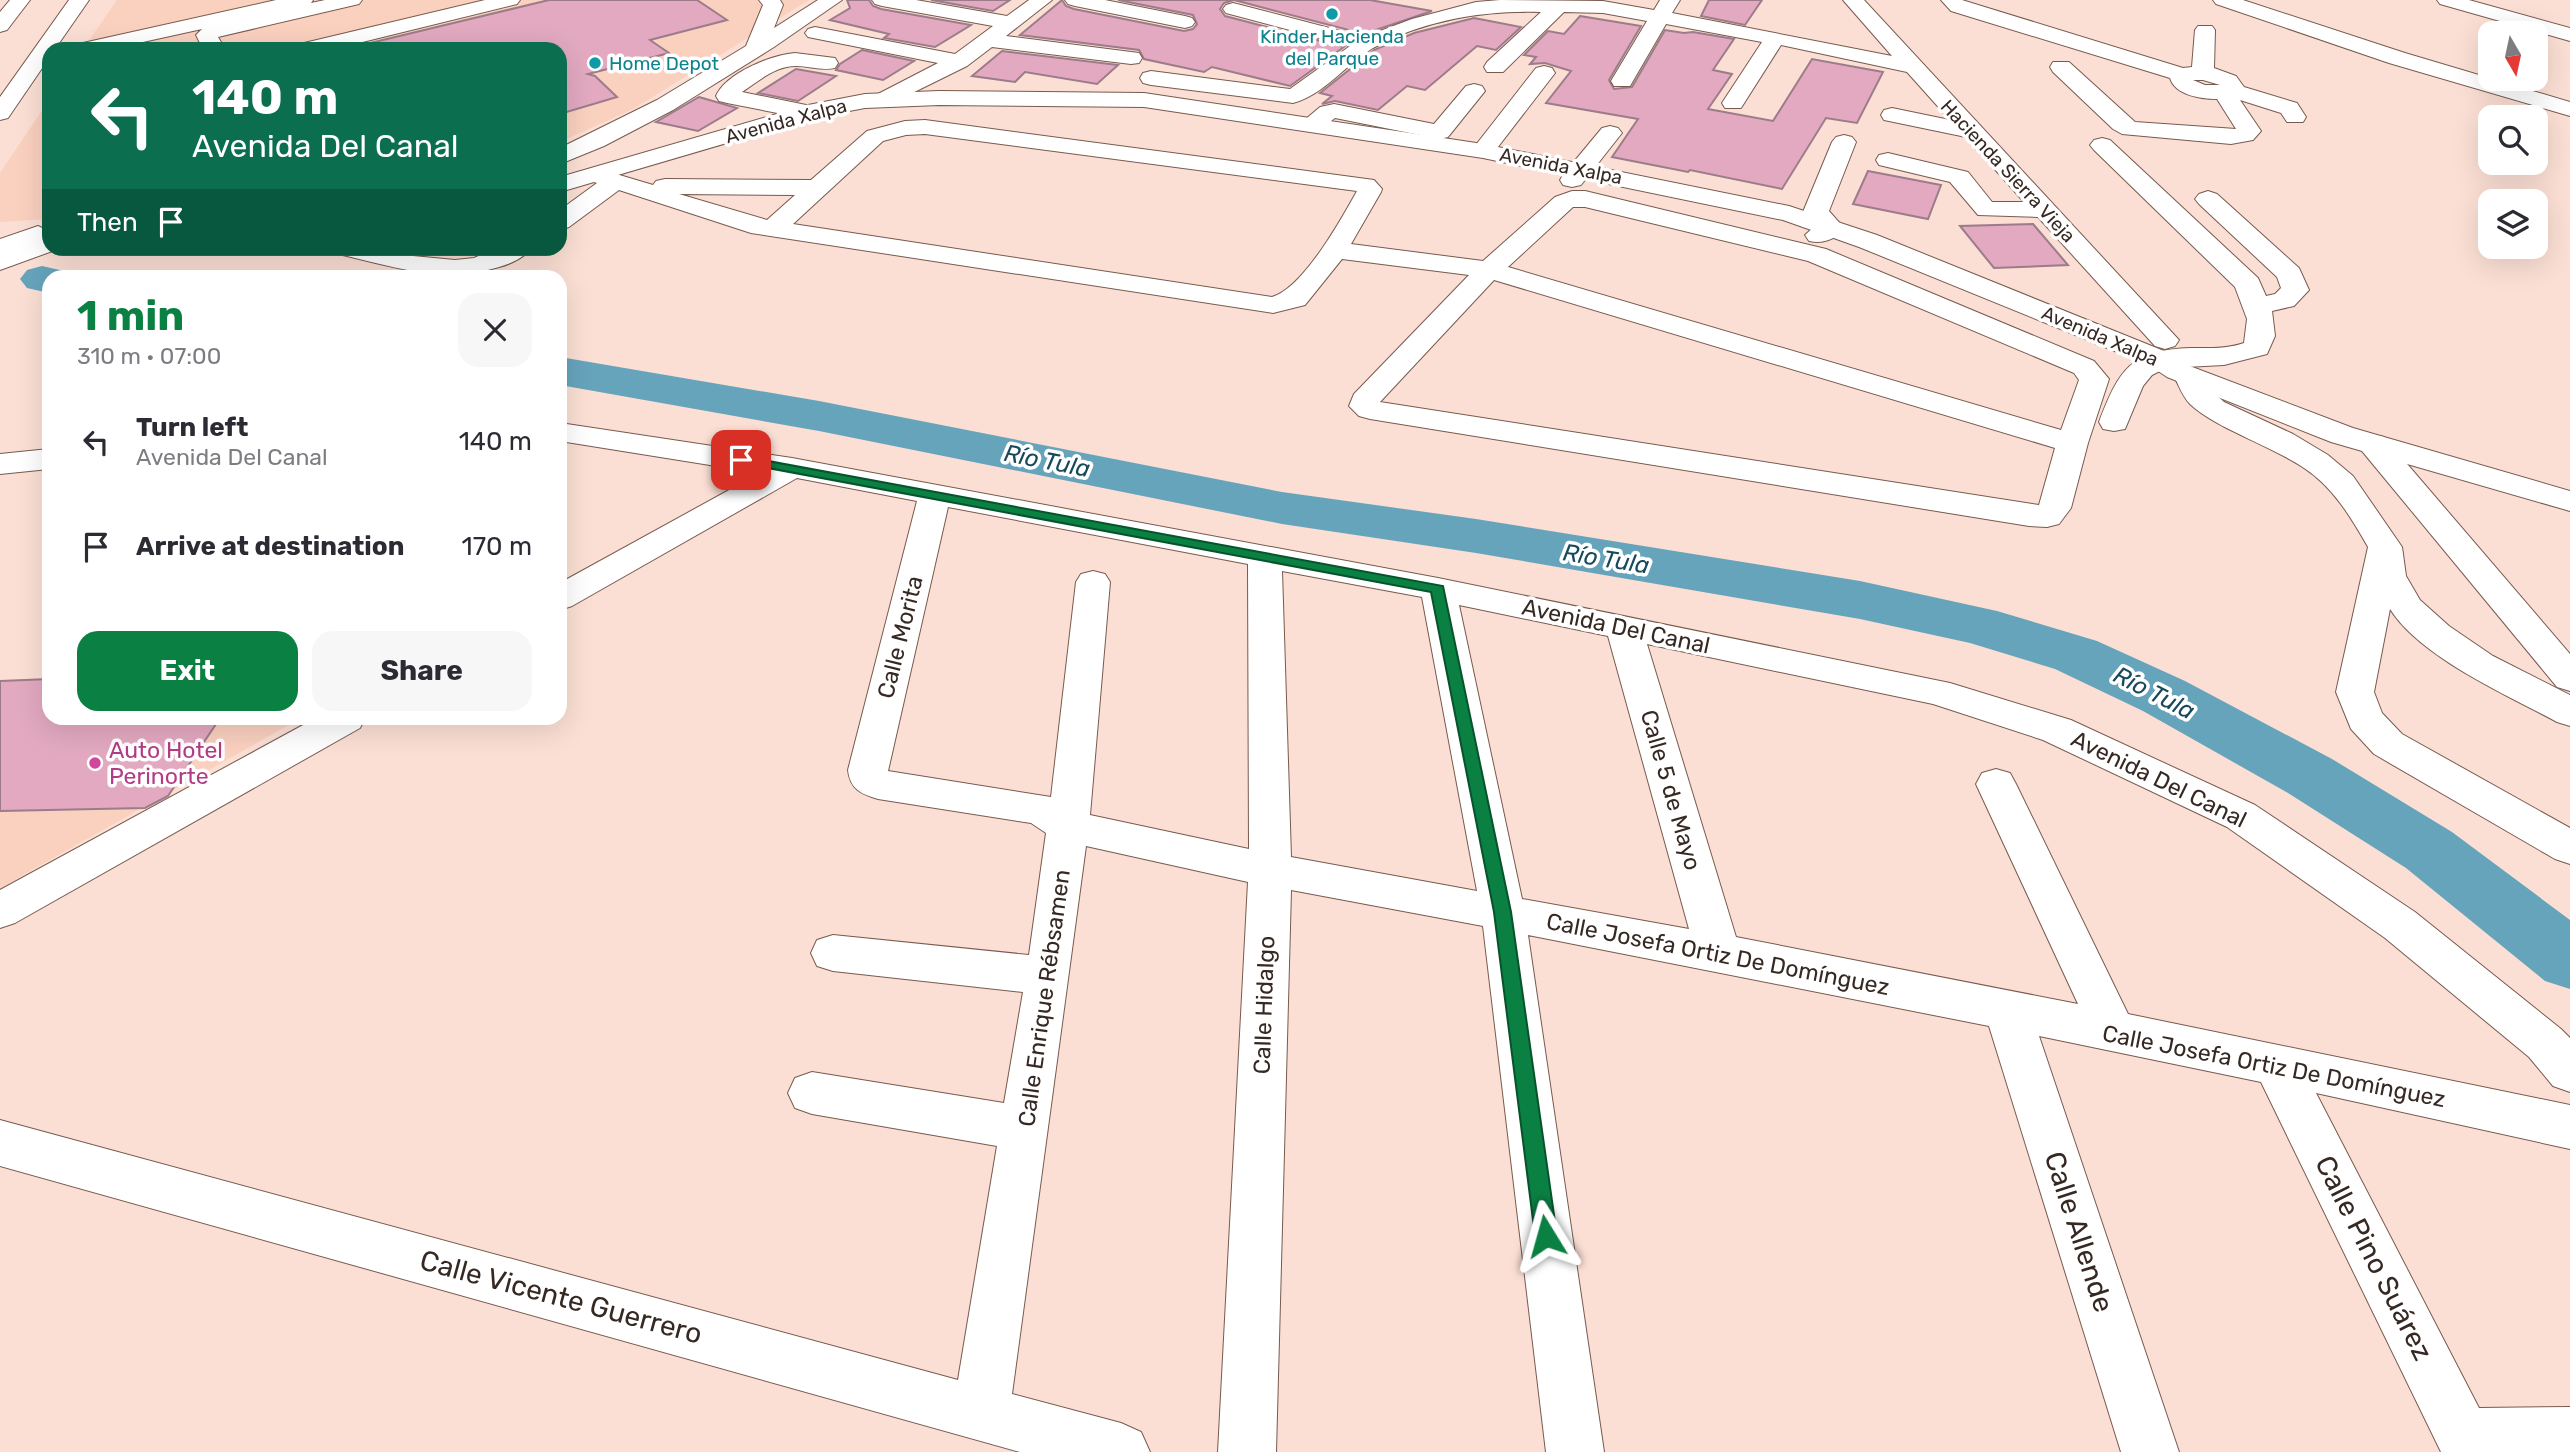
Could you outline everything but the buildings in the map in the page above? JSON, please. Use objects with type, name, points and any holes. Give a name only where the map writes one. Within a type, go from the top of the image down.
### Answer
[{"type":"main road","points":[[0,26],[20,0]]},
{"type":"main road","points":[[53,42],[79,0]]},
{"type":"main road","points":[[100,42],[303,0]]},
{"type":"main road","points":[[113,42],[257,8],[352,0]]},
{"type":"main road","points":[[337,42],[510,0]]},
{"type":"main road","points":[[757,48],[774,5],[769,0]]},
{"type":"main road","points":[[765,23],[799,0]]},
{"type":"main road","points":[[567,154],[639,119],[832,0]]},
{"type":"main road","points":[[882,0],[1011,23]]},
{"type":"main road","points":[[886,99],[959,61],[1042,0]]},
{"type":"main road","points":[[1075,0],[1185,22]]},
{"type":"main road","name":"Hacienda Sierra Vieja","points":[[1853,0],[2043,209],[2168,363],[2199,396],[2213,408],[2282,441],[2317,462],[2342,483],[2385,547],[2389,576],[2406,607],[2436,635],[2480,665],[2570,711]]},
{"type":"main road","points":[[1951,0],[1958,7],[2192,74]]},
{"type":"main road","points":[[2223,0],[2397,58],[2570,108]]},
{"type":"main road","points":[[2447,0],[2570,35]]},
{"type":"main road","points":[[1151,78],[1293,96],[1366,44],[1464,5],[1559,2],[1603,7],[1666,9],[1775,38],[1911,66]]},
{"type":"main road","points":[[1495,67],[1559,2]]},
{"type":"main road","points":[[211,42],[207,33],[257,8]]},
{"type":"main road","points":[[1233,9],[1366,44]]},
{"type":"main road","points":[[1622,81],[1666,9]]},
{"type":"main road","points":[[2204,30],[2192,74],[2180,80],[2185,85],[2197,90],[2228,91],[2289,108],[2295,117]]},
{"type":"main road","points":[[815,33],[959,61]]},
{"type":"main road","points":[[1733,103],[1775,38]]},
{"type":"main road","points":[[988,40],[1131,58]]},
{"type":"main road","points":[[2,113],[42,58]]},
{"type":"main road","points":[[808,112],[727,96],[729,91],[778,60],[797,58],[827,62]]},
{"type":"main road","points":[[939,98],[959,61]]},
{"type":"main road","points":[[2061,66],[2121,124],[2142,131],[2231,137],[2245,135],[2249,131],[2228,91]]},
{"type":"main road","points":[[1480,156],[1544,73]]},
{"type":"main road","points":[[1307,129],[1328,112],[1334,111],[1440,132],[1474,91]]},
{"type":"main road","points":[[1903,92],[1892,115],[1885,149],[1959,177],[1987,210],[2043,209]]},
{"type":"main road","name":"Avenida Xalpa","points":[[567,184],[613,181],[808,112],[886,99],[1102,100],[1307,129],[1480,156],[1824,231],[1916,272],[2168,363],[2342,436],[2479,473]]},
{"type":"main road","points":[[1892,115],[1971,131]]},
{"type":"main road","points":[[567,130],[583,125],[639,119]]},
{"type":"main road","points":[[613,181],[734,221],[773,228],[1273,305],[1295,299],[1335,250],[1370,188],[1365,185],[943,128],[905,128],[875,136],[773,228]]},
{"type":"main road","points":[[1576,175],[1610,133]]},
{"type":"main road","points":[[1824,231],[1816,212],[1844,142]]},
{"type":"main road","points":[[2102,145],[2248,284],[2261,319],[2261,336],[2257,348],[2243,355],[2168,363],[2131,381],[2114,422]]},
{"type":"main road","points":[[567,217],[613,181],[817,188]]},
{"type":"main road","points":[[1585,199],[1817,255],[2084,367],[2094,379],[2073,443],[2055,508],[2047,516],[2029,516],[1370,410],[1364,406],[1365,400],[1489,270],[1564,202],[1585,199]]},
{"type":"main road","points":[[2208,199],[2290,274],[2295,290],[2284,300],[2257,306]]},
{"type":"main road","points":[[0,236],[42,237]]},
{"type":"main road","points":[[0,248],[42,238]]},
{"type":"main road","points":[[0,262],[42,239]]},
{"type":"main road","points":[[1335,250],[1489,270],[2073,443]]},
{"type":"main road","points":[[384,256],[448,270],[486,265],[503,256]]},
{"type":"main road","name":"Avenida Del Canal","points":[[567,433],[792,468],[1438,589],[1937,692],[2057,730],[2241,816],[2400,925],[2545,1043],[2570,1071]]},
{"type":"main road","points":[[2373,444],[2570,678]]},
{"type":"main road","points":[[0,464],[42,460]]},
{"type":"main road","points":[[567,594],[792,468]]},
{"type":"main road","points":[[2479,473],[2535,476],[2570,482]]},
{"type":"main road","points":[[2479,473],[2570,501]]},
{"type":"main road","name":"Calle Morita","points":[[869,779],[868,770],[934,495]]},
{"type":"main road","points":[[2385,547],[2355,692],[2365,719],[2388,744],[2570,848]]},
{"type":"main road","name":"Calle Hidalgo","points":[[1247,1452],[1270,870],[1265,557]]},
{"type":"main road","name":"Calle Enrique Rébsamen","points":[[981,1412],[1048,976],[1068,826],[1093,582]]},
{"type":"main road","points":[[1438,589],[1503,912],[1575,1452]]},
{"type":"main road","name":"Calle 5 de Mayo","points":[[1624,628],[1718,952]]},
{"type":"main road","points":[[0,911],[333,725]]},
{"type":"main road","name":"Calle Josefa Ortiz De Domínguez","points":[[869,779],[878,784],[1040,810],[1068,826],[1270,870],[1718,952],[2276,1064],[2570,1127]]},
{"type":"main road","points":[[1996,785],[2114,1033]]},
{"type":"main road","points":[[833,953],[1048,976]]},
{"type":"main road","name":"Calle Allende","points":[[2008,1012],[2150,1452]]},
{"type":"main road","name":"Calle Pino Suárez","points":[[2276,1064],[2468,1444]]},
{"type":"main road","points":[[812,1093],[1025,1129]]},
{"type":"main road","name":"Calle Vicente Guerrero","points":[[0,1143],[1121,1452]]},
{"type":"main road","points":[[2468,1444],[2570,1435]]},
{"type":"shaded area","points":[[117,0],[809,0],[633,109],[567,139],[567,42],[88,42]]},
{"type":"shaded area","points":[[42,110],[42,219],[0,222],[0,173]]},
{"type":"shaded area","name":"Auto Hotel Perinorte","points":[[0,681],[42,713],[42,725],[289,725],[0,888]]},
{"type":"waterway","name":"Río Tula","points":[[567,372],[819,416],[1282,508],[1476,536],[1860,600],[1977,625],[2076,655],[2164,696],[2310,776],[2429,850],[2570,960]]},
{"type":"place","name":"Kinder Hacienda del Parque","points":[[1332,14]]},
{"type":"place","name":"Home Depot","points":[[595,63]]},
{"type":"place","name":"Auto Hotel Perinorte","points":[[95,763]]},
{"type":"route","points":[[741,460],[1438,589],[1503,912],[1546,1236]]}]
